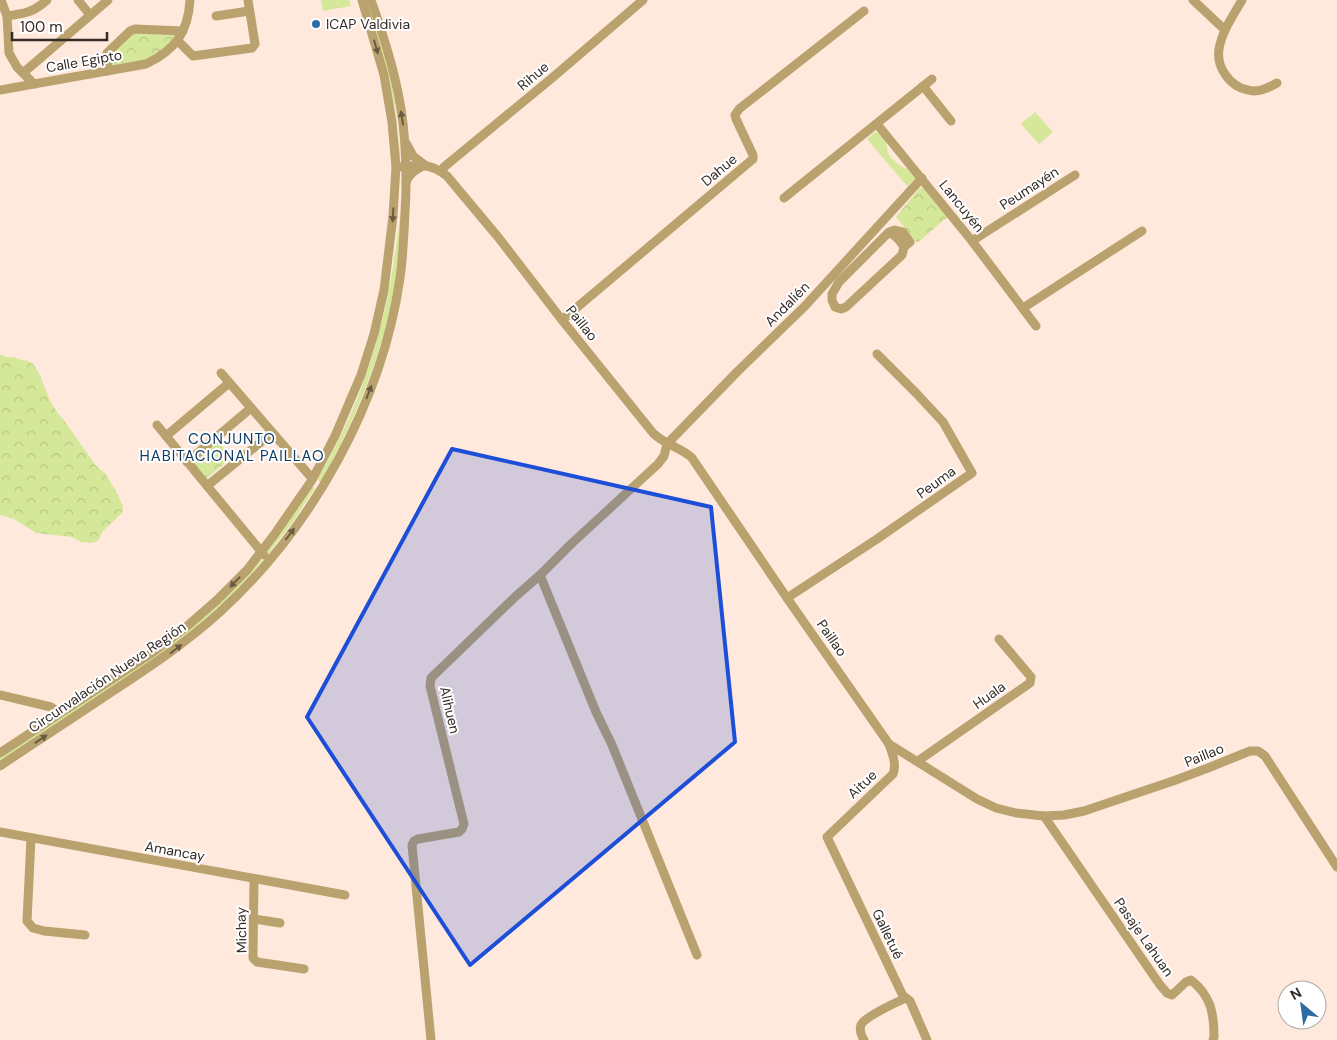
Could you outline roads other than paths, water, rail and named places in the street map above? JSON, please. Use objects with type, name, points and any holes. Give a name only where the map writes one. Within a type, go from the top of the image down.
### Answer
[{"type":"street","points":[[1,0],[5,20],[5,51],[9,53],[17,66],[34,84]]},
{"type":"street","points":[[5,20],[35,10],[47,0]]},
{"type":"street","points":[[78,0],[90,15]]},
{"type":"street","points":[[23,73],[108,0]]},
{"type":"street","name":"Calle Egipto","points":[[0,90],[146,64],[163,55],[178,42],[189,14],[190,0]]},
{"type":"street","points":[[178,42],[193,56],[252,48],[255,44],[248,0]]},
{"type":"street","name":"Circunvalación Nueva Región","points":[[0,752],[152,653],[185,628],[232,585],[247,570],[283,523],[311,478],[344,418],[361,375],[374,334],[384,290],[392,236],[396,167],[392,122],[384,75],[362,0]]},
{"type":"street","name":"Circunvalación Nueva Región","points":[[0,766],[173,650],[221,611],[254,578],[293,531],[322,486],[352,433],[370,390],[385,345],[400,277],[404,230],[406,166],[402,120],[393,70],[371,0]]},
{"type":"street","name":"Rihue","points":[[442,172],[444,167],[643,0]]},
{"type":"street","points":[[1193,0],[1225,30]]},
{"type":"street","points":[[1242,0],[1225,30],[1219,48],[1218,56],[1223,71],[1233,83],[1248,91],[1258,91],[1277,83]]},
{"type":"street","points":[[216,16],[249,11]]},
{"type":"street","name":"Dahue","points":[[562,320],[753,160],[753,155],[736,119],[739,109],[864,11]]},
{"type":"street","points":[[108,71],[107,53],[130,31],[138,28],[183,31]]},
{"type":"street","points":[[784,198],[932,79]]},
{"type":"street","points":[[923,86],[952,121]]},
{"type":"street","name":"Lancuyén","points":[[877,124],[972,241],[1036,326]]},
{"type":"street","points":[[404,138],[413,156],[425,165],[414,172],[406,183]]},
{"type":"street","name":"Paillao","points":[[396,167],[425,165],[442,172],[498,237],[653,433],[667,444],[681,450],[692,458],[889,744],[986,804],[1016,813],[1044,816],[1084,811],[1173,781],[1255,750],[1265,756],[1337,867]]},
{"type":"street","name":"Peumayén","points":[[972,241],[1075,175]]},
{"type":"street","name":"Andalién","points":[[667,444],[805,306],[922,178]]},
{"type":"street","points":[[822,288],[832,298],[835,307],[841,309],[846,307],[902,255],[904,247],[910,242],[903,232],[895,230],[889,232],[839,282],[832,294],[832,298]]},
{"type":"street","points":[[1023,308],[1142,231]]},
{"type":"street","name":"Peuma","points":[[787,598],[870,544],[972,473],[943,422],[877,354]]},
{"type":"street","points":[[221,373],[311,478],[322,486]]},
{"type":"street","points":[[166,436],[229,383]]},
{"type":"street","points":[[187,462],[251,408]]},
{"type":"street","points":[[157,424],[269,561]]},
{"type":"street","points":[[207,486],[272,433]]},
{"type":"street","name":"Alihuen","points":[[431,1040],[412,845],[418,839],[459,832],[464,824],[430,680],[515,597],[658,464],[664,456],[667,444]]},
{"type":"street","points":[[540,575],[698,955]]},
{"type":"street","name":"Huala","points":[[918,762],[1030,683],[1031,677],[999,639]]},
{"type":"street","points":[[0,695],[51,707],[60,713]]},
{"type":"street","name":"Aitue","points":[[827,837],[893,774],[895,765],[889,744]]},
{"type":"street","name":"Pasaje Lahuan","points":[[1044,816],[1167,993],[1172,994],[1191,980],[1198,985],[1209,1000],[1212,1009],[1214,1019],[1213,1040]]},
{"type":"street","name":"Amancay","points":[[0,832],[345,896]]},
{"type":"street","name":"Galletué","points":[[827,837],[883,956],[903,996],[910,1002],[927,1040]]},
{"type":"street","points":[[31,838],[26,921],[33,928],[44,931],[85,935]]},
{"type":"street","name":"Michay","points":[[254,880],[254,958],[257,962],[304,969]]},
{"type":"street","points":[[254,919],[280,923]]},
{"type":"street","points":[[864,1040],[860,1034],[860,1025],[866,1019],[906,998]]},
{"type":"place","name":"ICAP Valdivia","points":[[316,24]]},
{"type":"district","name":"CONJUNTO HABITACIONAL PAILLAO","points":[[232,448]]}]
